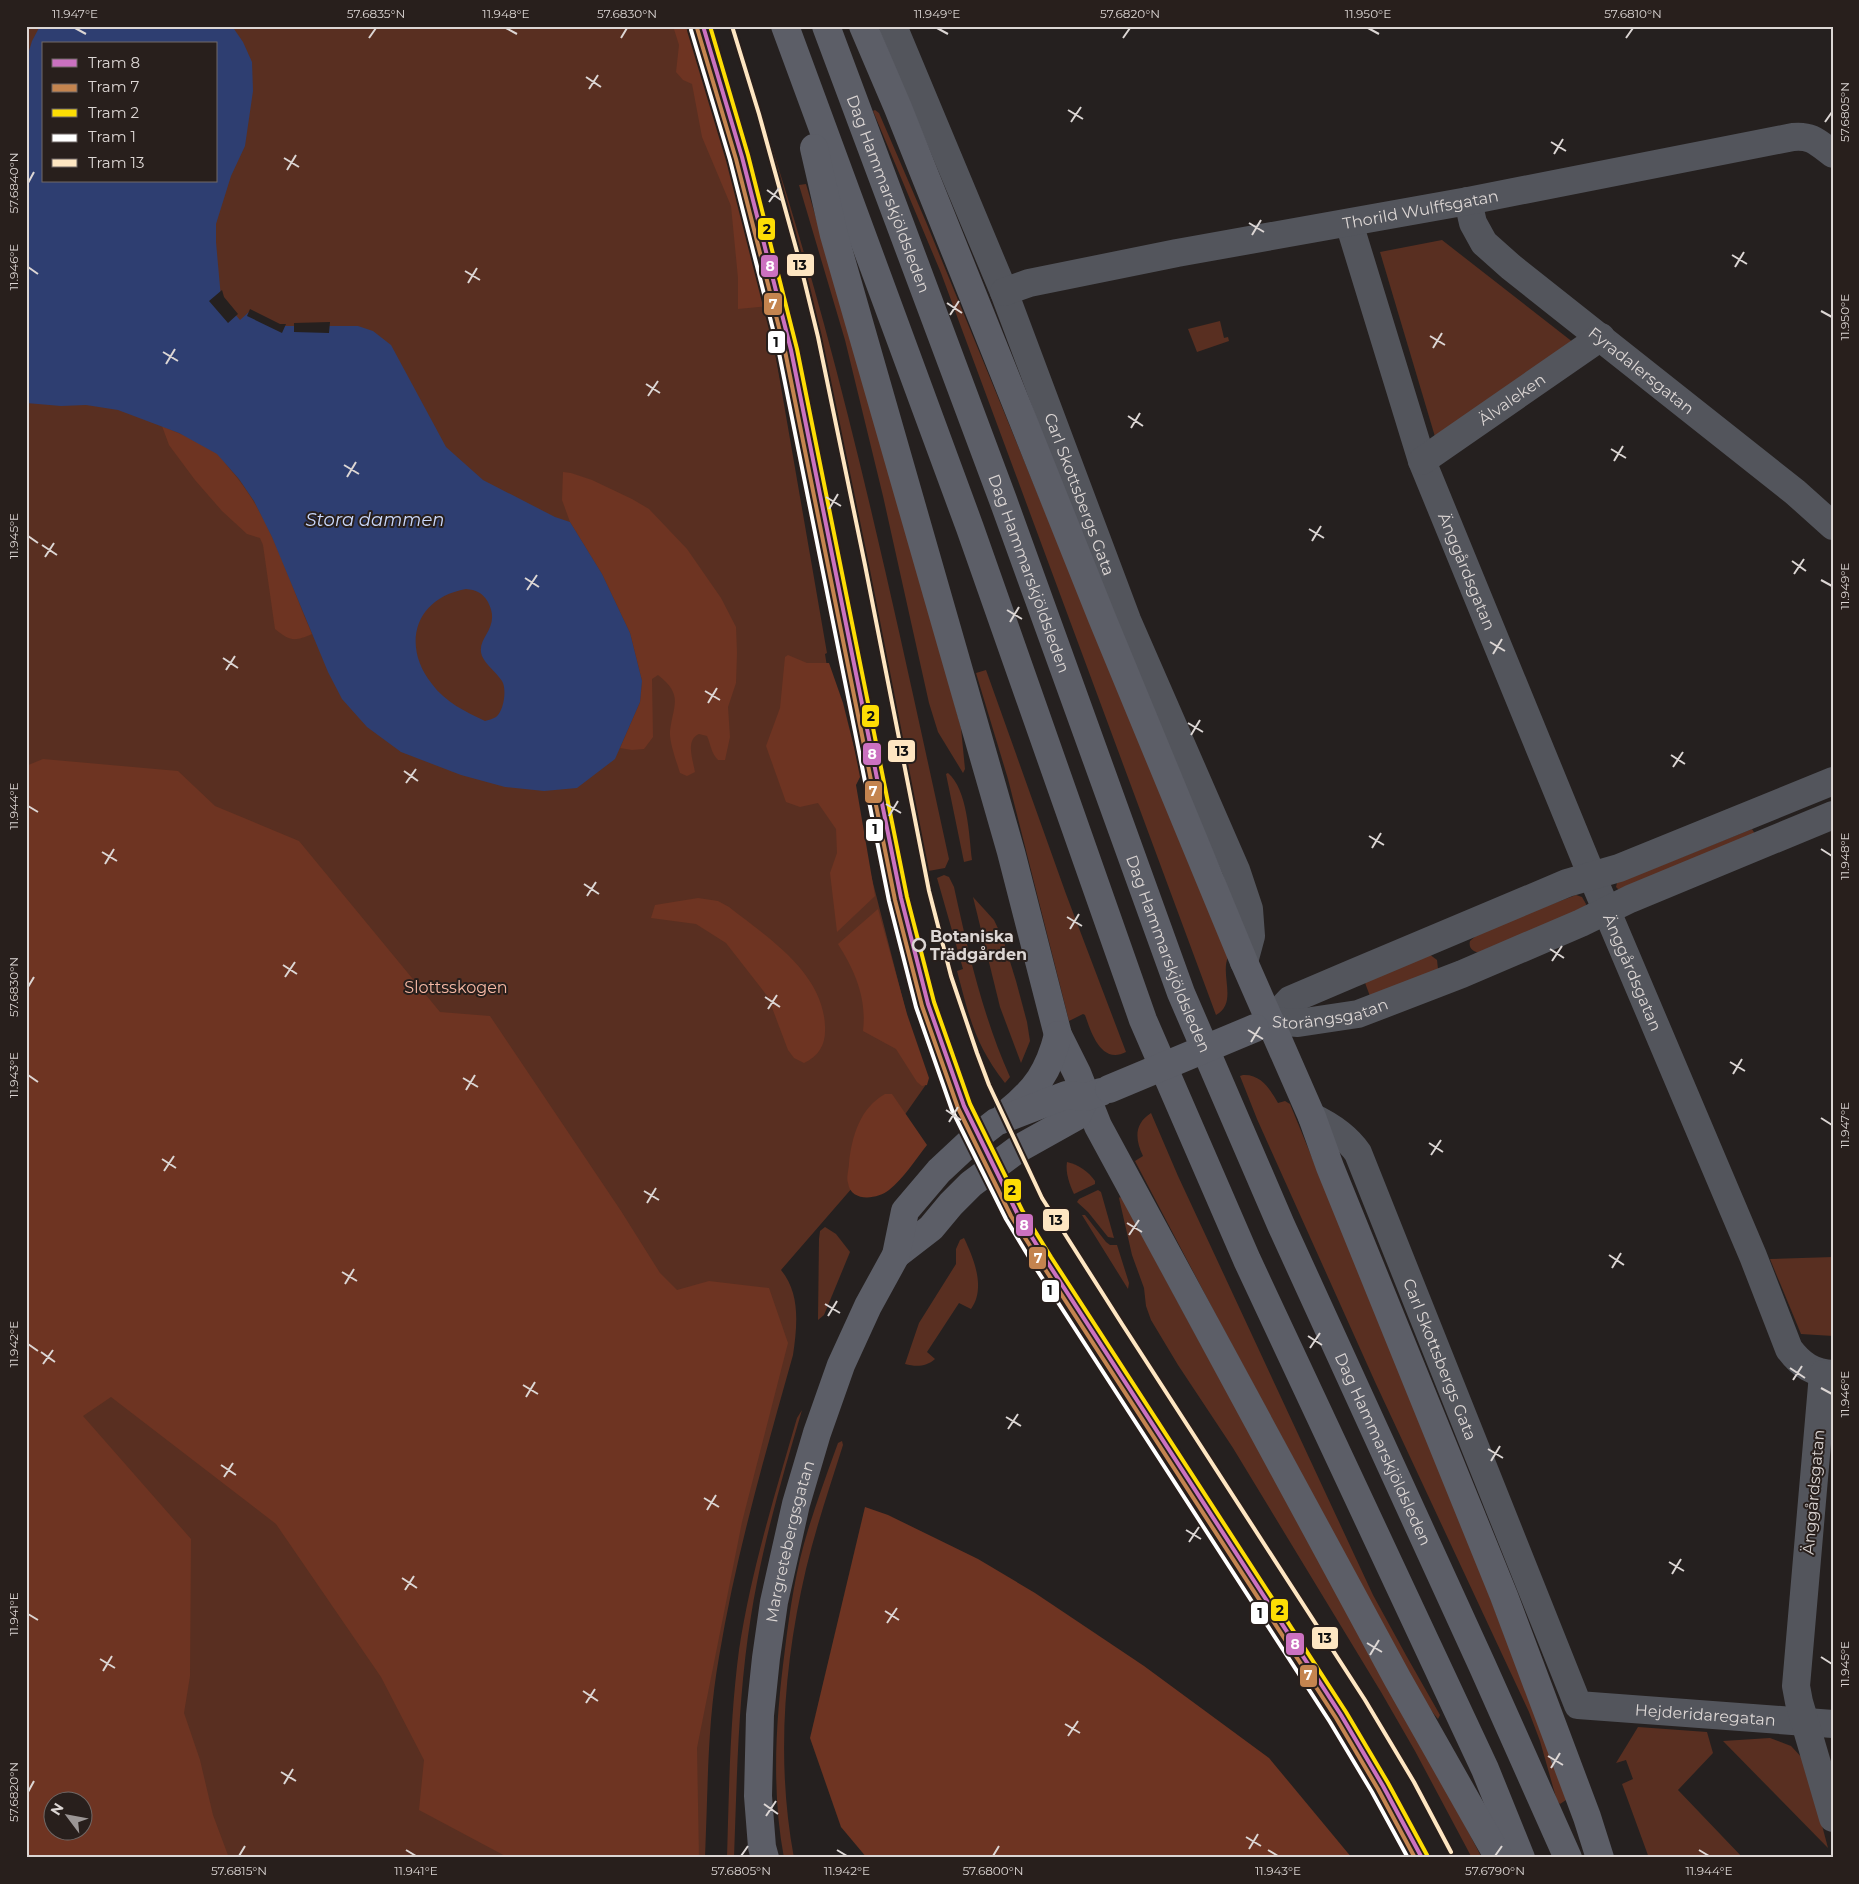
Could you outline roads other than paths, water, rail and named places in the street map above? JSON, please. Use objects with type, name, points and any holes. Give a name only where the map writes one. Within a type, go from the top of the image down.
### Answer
[{"type":"main road","name":"Dag Hammarskjöldsleden","points":[[826,26],[1003,500],[1181,993],[1281,1225],[1482,1664],[1568,1858]]},
{"type":"main road","points":[[863,26],[898,108],[1094,600],[1244,962],[1263,1025],[1312,1117],[1334,1176],[1504,1596],[1587,1817],[1600,1858]]},
{"type":"main road","points":[[787,32],[834,235],[1008,842],[1058,1035],[1078,1073],[1098,1093],[1098,1126],[1397,1678],[1498,1858]]},
{"type":"main road","points":[[787,32],[973,537],[1143,1020],[1247,1260],[1485,1769],[1521,1858]]},
{"type":"main road","points":[[1058,1035],[1054,1054],[1046,1071],[1038,1098],[1098,1093],[1263,1025]]},
{"type":"main road","name":"Margretebergsgatan","points":[[896,1255],[931,1228],[951,1204],[972,1184],[1018,1150],[1077,1116],[1098,1093]]},
{"type":"main road","name":"Margretebergsgatan","points":[[762,1854],[758,1796],[760,1715],[774,1602],[796,1504],[840,1365],[868,1306],[896,1255],[905,1211],[939,1171],[969,1143],[996,1122],[1038,1098]]},
{"type":"street","name":"Carl Skottsbergs Gata","points":[[893,26],[1004,292],[1127,620],[1236,870],[1249,909],[1251,936],[1244,962]]},
{"type":"street","name":"Thorild Wulffsgatan","points":[[1004,292],[1029,283],[1177,253],[1468,201],[1793,137],[1804,136],[1814,140],[1833,154]]},
{"type":"street","name":"Fyradalersgatan","points":[[1468,201],[1474,223],[1484,243],[1511,267],[1832,523]]},
{"type":"street","name":"Änggårdsgatan","points":[[1349,223],[1422,461],[1592,876],[1753,1256],[1789,1350],[1801,1364],[1828,1374],[1796,1686],[1833,1818]]},
{"type":"street","name":"Älvaleken","points":[[1422,461],[1601,337]]},
{"type":"street","name":"Storängsgatan","points":[[1263,1025],[1290,1000],[1567,883],[1619,868],[1833,781]]},
{"type":"street","points":[[1761,811],[1773,839]]},
{"type":"street","name":"Storängsgatan","points":[[1263,1025],[1298,1023],[1358,1014],[1462,974],[1607,911],[1630,899],[1833,815]]},
{"type":"street","points":[[1447,934],[1462,974]]},
{"type":"street","name":"Carl Skottsbergs Gata","points":[[1312,1117],[1325,1123],[1351,1143],[1358,1153],[1578,1705]]},
{"type":"street","name":"Hejderidaregatan","points":[[1578,1705],[1833,1724]]},
{"type":"water","name":"Stora dammen","points":[[40,26],[232,26],[243,42],[252,62],[253,91],[245,146],[231,176],[216,224],[221,298],[240,320],[250,311],[280,326],[358,326],[373,331],[391,345],[446,447],[483,480],[555,517],[570,522],[602,574],[630,633],[642,681],[640,702],[615,759],[577,788],[544,791],[505,787],[461,775],[401,752],[367,727],[342,699],[328,672],[272,537],[254,501],[239,479],[217,454],[179,433],[118,410],[86,405],[61,406],[26,403],[26,61],[32,41]],"holes":[[[466,589],[473,590],[483,596],[488,602],[491,611],[492,619],[482,643],[482,656],[504,685],[503,705],[499,714],[495,718],[485,721],[456,706],[443,696],[422,669],[417,654],[416,639],[418,625],[425,613],[435,602],[449,594]]]},
{"type":"tram line","name":"8","points":[[703,26],[742,157],[791,350],[901,898],[928,1004],[964,1106],[1017,1213],[1341,1715],[1383,1786],[1422,1858]]},
{"type":"tram line","name":"2","points":[[710,26],[748,155],[797,349],[907,897],[934,1002],[970,1104],[1022,1210],[1346,1712],[1388,1783],[1427,1855]]},
{"type":"tram line","name":"13","points":[[732,26],[759,114],[799,259],[818,337],[929,891],[951,976],[989,1085],[1042,1198],[1365,1700],[1414,1782],[1451,1852]]},
{"type":"tram line","name":"7","points":[[697,28],[736,159],[785,351],[895,900],[922,1006],[958,1108],[1011,1216],[1336,1718],[1378,1789],[1415,1858]]},
{"type":"tram line","name":"1","points":[[691,30],[730,160],[779,353],[889,901],[916,1007],[952,1110],[1006,1219],[1035,1267],[1330,1722],[1372,1792],[1408,1858]]},
{"type":"place","name":"Botaniska Trädgården","points":[[919,945]]},
{"type":"park label","name":"Slottsskogen","points":[[456,987]]}]
